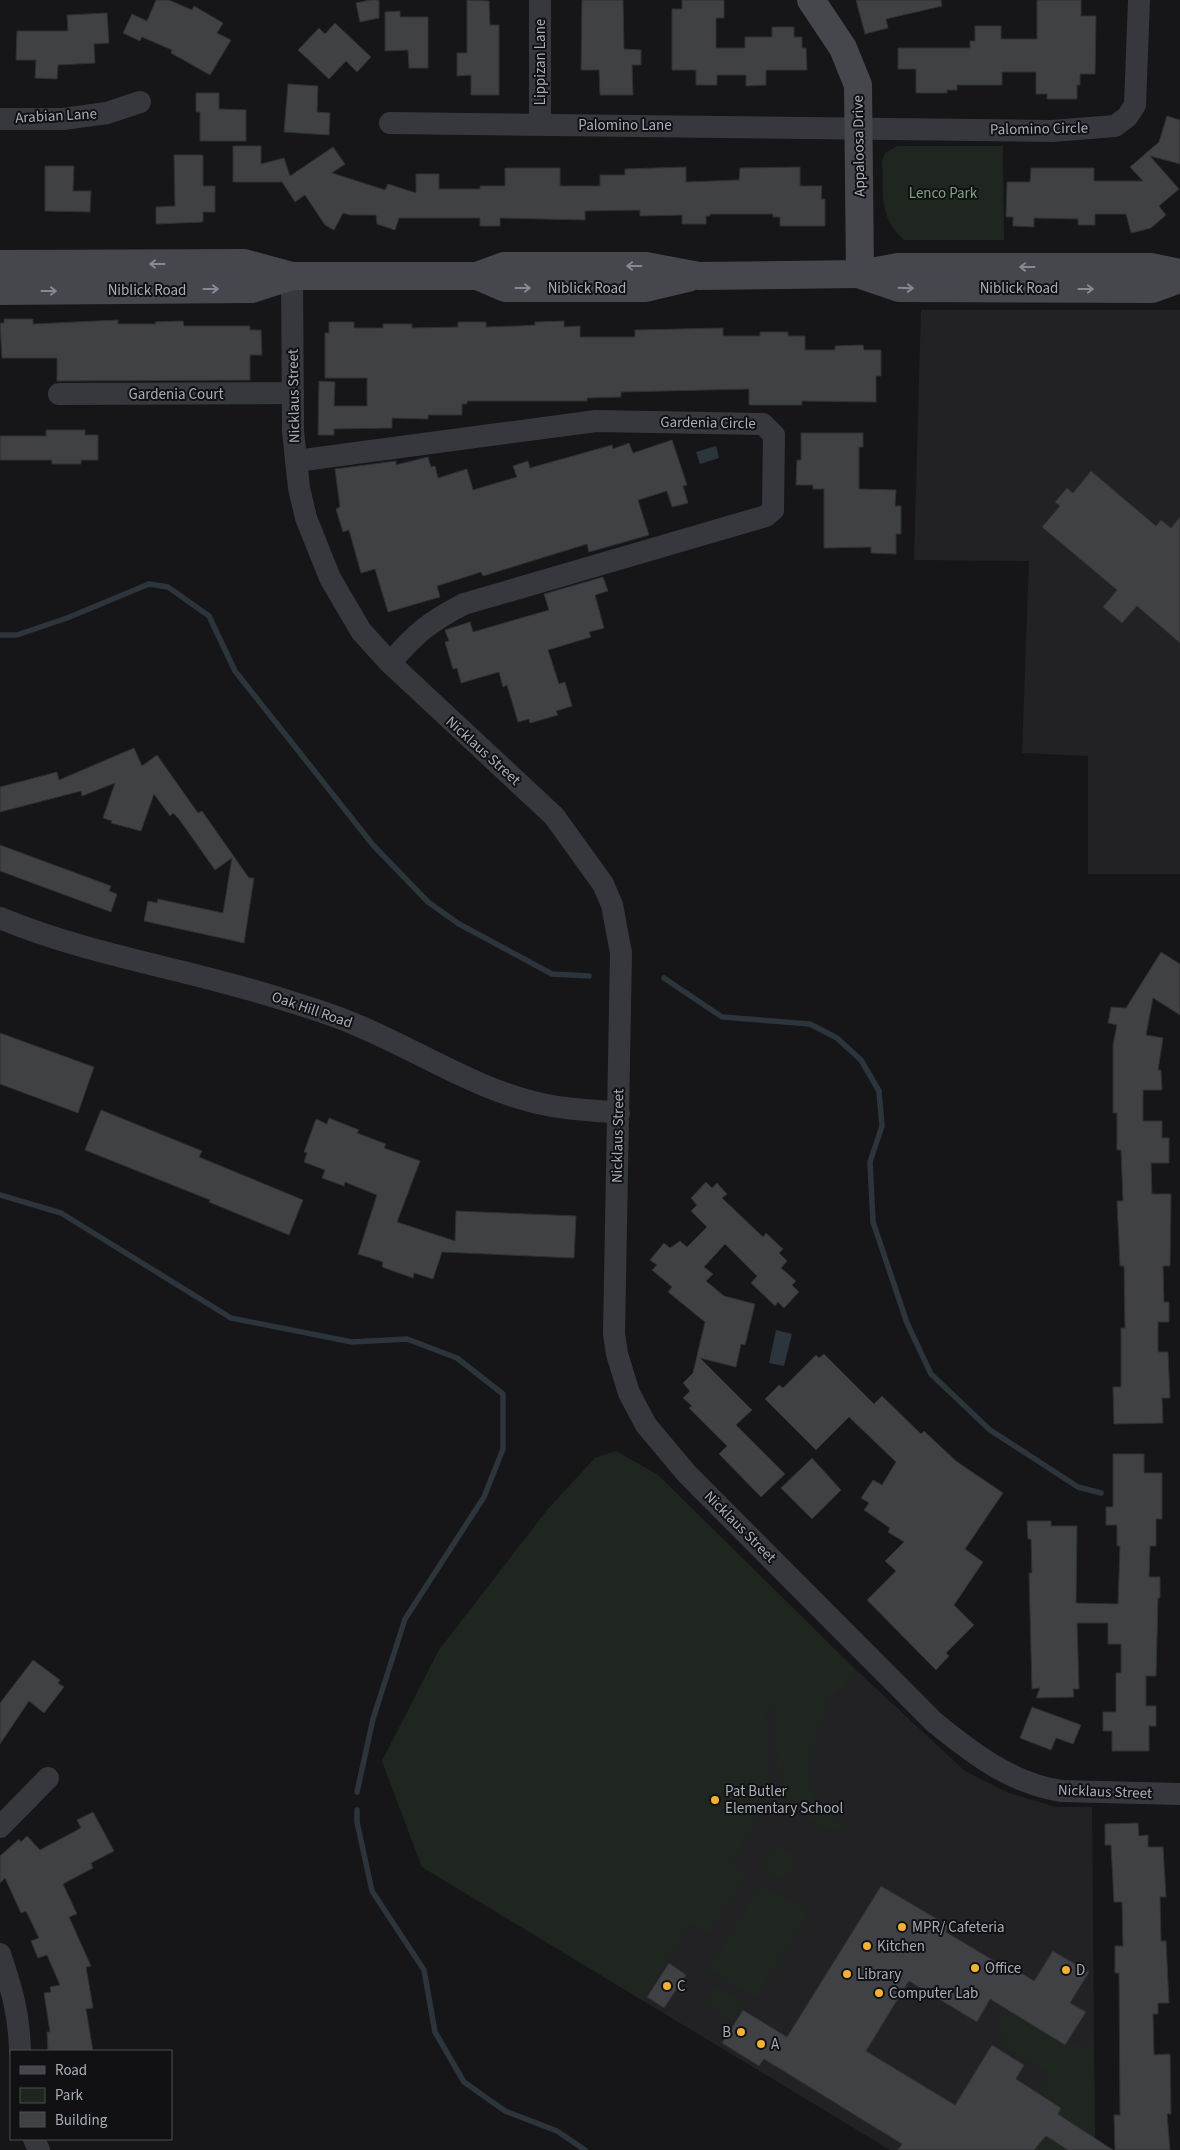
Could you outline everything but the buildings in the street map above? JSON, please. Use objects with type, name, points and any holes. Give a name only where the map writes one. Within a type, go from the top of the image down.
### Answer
[{"type":"main road","name":"Appaloosa Drive","points":[[811,0],[843,48],[858,85],[860,127],[860,274]]},
{"type":"main road","name":"Niblick Road","points":[[0,264],[244,263],[292,276],[477,276],[504,266],[646,266],[699,276],[860,274],[898,267],[1151,266],[1180,273]]},
{"type":"main road","name":"Niblick Road","points":[[860,274],[900,288],[1152,289],[1180,279]]},
{"type":"main road","name":"Niblick Road","points":[[0,291],[252,289],[292,276]]},
{"type":"street","name":"Lippizan Lane","points":[[540,0],[540,124]]},
{"type":"street","name":"Palomino Circle","points":[[860,127],[1069,131],[1115,126],[1127,117],[1135,105],[1138,0]]},
{"type":"street","name":"Arabian Lane","points":[[0,119],[63,119],[108,113],[140,102]]},
{"type":"street","name":"Palomino Lane","points":[[390,123],[860,127]]},
{"type":"street","name":"Nicklaus Street","points":[[292,276],[293,393],[296,461],[306,518],[330,578],[361,631],[390,663],[554,816],[603,884],[612,905],[621,953],[614,1334],[617,1354],[629,1393],[646,1425],[688,1474],[934,1722],[972,1753],[1001,1770],[1042,1788],[1062,1791],[1180,1794]]},
{"type":"street","name":"Gardenia Court","points":[[59,394],[293,393]]},
{"type":"street","name":"Gardenia Circle","points":[[296,461],[596,421],[763,424],[774,435],[773,510],[766,516],[464,604],[440,616],[416,633],[390,663]]},
{"type":"street","name":"Oak Hill Road","points":[[0,918],[38,934],[100,952],[290,1001],[358,1025],[485,1086],[504,1092],[547,1105],[619,1113]]},
{"type":"street","points":[[0,1827],[48,1778]]},
{"type":"street","points":[[0,1954],[15,1999],[20,2022],[20,2050]]},
{"type":"shaded area","points":[[921,310],[1180,310],[1180,874],[1088,874],[1088,756],[1022,753],[1029,561],[914,560]]},
{"type":"shaded area","points":[[716,446],[719,458],[700,464],[696,452]]},
{"type":"shaded area","points":[[776,1330],[792,1334],[784,1366],[769,1363]]},
{"type":"shaded area","name":"Pat Butler Elementary School","points":[[616,1451],[658,1475],[854,1668],[965,1771],[1009,1793],[1056,1807],[1092,1807],[1095,2150],[890,2150],[422,1867],[382,1761],[439,1650],[548,1509],[595,1458]]},
{"type":"green space","name":"Lenco Park","points":[[897,146],[1003,146],[1004,240],[904,240],[890,222],[886,213],[883,194],[882,161],[885,153]]},
{"type":"green space","points":[[616,1451],[658,1475],[854,1668],[853,1680],[828,1700],[809,1764],[810,1785],[817,1800],[847,1828],[837,1831],[825,1829],[788,1803],[778,1771],[775,1705],[767,1705],[770,1801],[731,1863],[747,1874],[708,1935],[691,1924],[642,2000],[422,1867],[382,1761],[439,1650],[548,1509],[595,1458]]},
{"type":"green space","points":[[775,1844],[798,1858],[784,1881],[761,1867]]},
{"type":"green space","points":[[761,1883],[809,1912],[756,1998],[708,1969]]},
{"type":"green space","points":[[716,1986],[744,2003],[732,2021],[705,2004]]},
{"type":"green space","points":[[1006,2010],[1066,2048],[1071,2042],[1094,2054],[1095,2150],[1035,2150],[1061,2108],[1037,2093],[1050,2074],[1004,2046],[998,2021]]},
{"type":"waterway","points":[[0,635],[17,635],[67,618],[149,584],[168,587],[209,616],[235,671],[373,845],[428,902],[459,924],[552,974],[589,976]]},
{"type":"waterway","points":[[664,978],[722,1017],[810,1024],[837,1038],[861,1060],[879,1091],[882,1126],[870,1162],[873,1222],[907,1323],[931,1374],[990,1430],[1078,1487],[1101,1493]]},
{"type":"waterway","points":[[0,1195],[61,1213],[231,1318],[352,1342],[407,1339],[457,1358],[503,1394],[503,1449],[484,1497],[405,1619],[373,1719],[357,1792]]},
{"type":"waterway","points":[[357,1810],[357,1822],[372,1891],[424,1970],[435,2032],[464,2082],[505,2111],[557,2131],[585,2150]]},
{"type":"place","name":"Pat Butler Elementary School","points":[[715,1800]]},
{"type":"place","name":"MPR/ Cafeteria","points":[[902,1927]]},
{"type":"place","name":"Kitchen","points":[[867,1946]]},
{"type":"place","name":"Office","points":[[975,1968]]},
{"type":"place","name":"D","points":[[1066,1970]]},
{"type":"place","name":"Library","points":[[847,1974]]},
{"type":"place","name":"C","points":[[667,1986]]},
{"type":"place","name":"Computer Lab","points":[[879,1993]]},
{"type":"place","name":"B","points":[[741,2032]]},
{"type":"place","name":"A","points":[[761,2044]]}]
